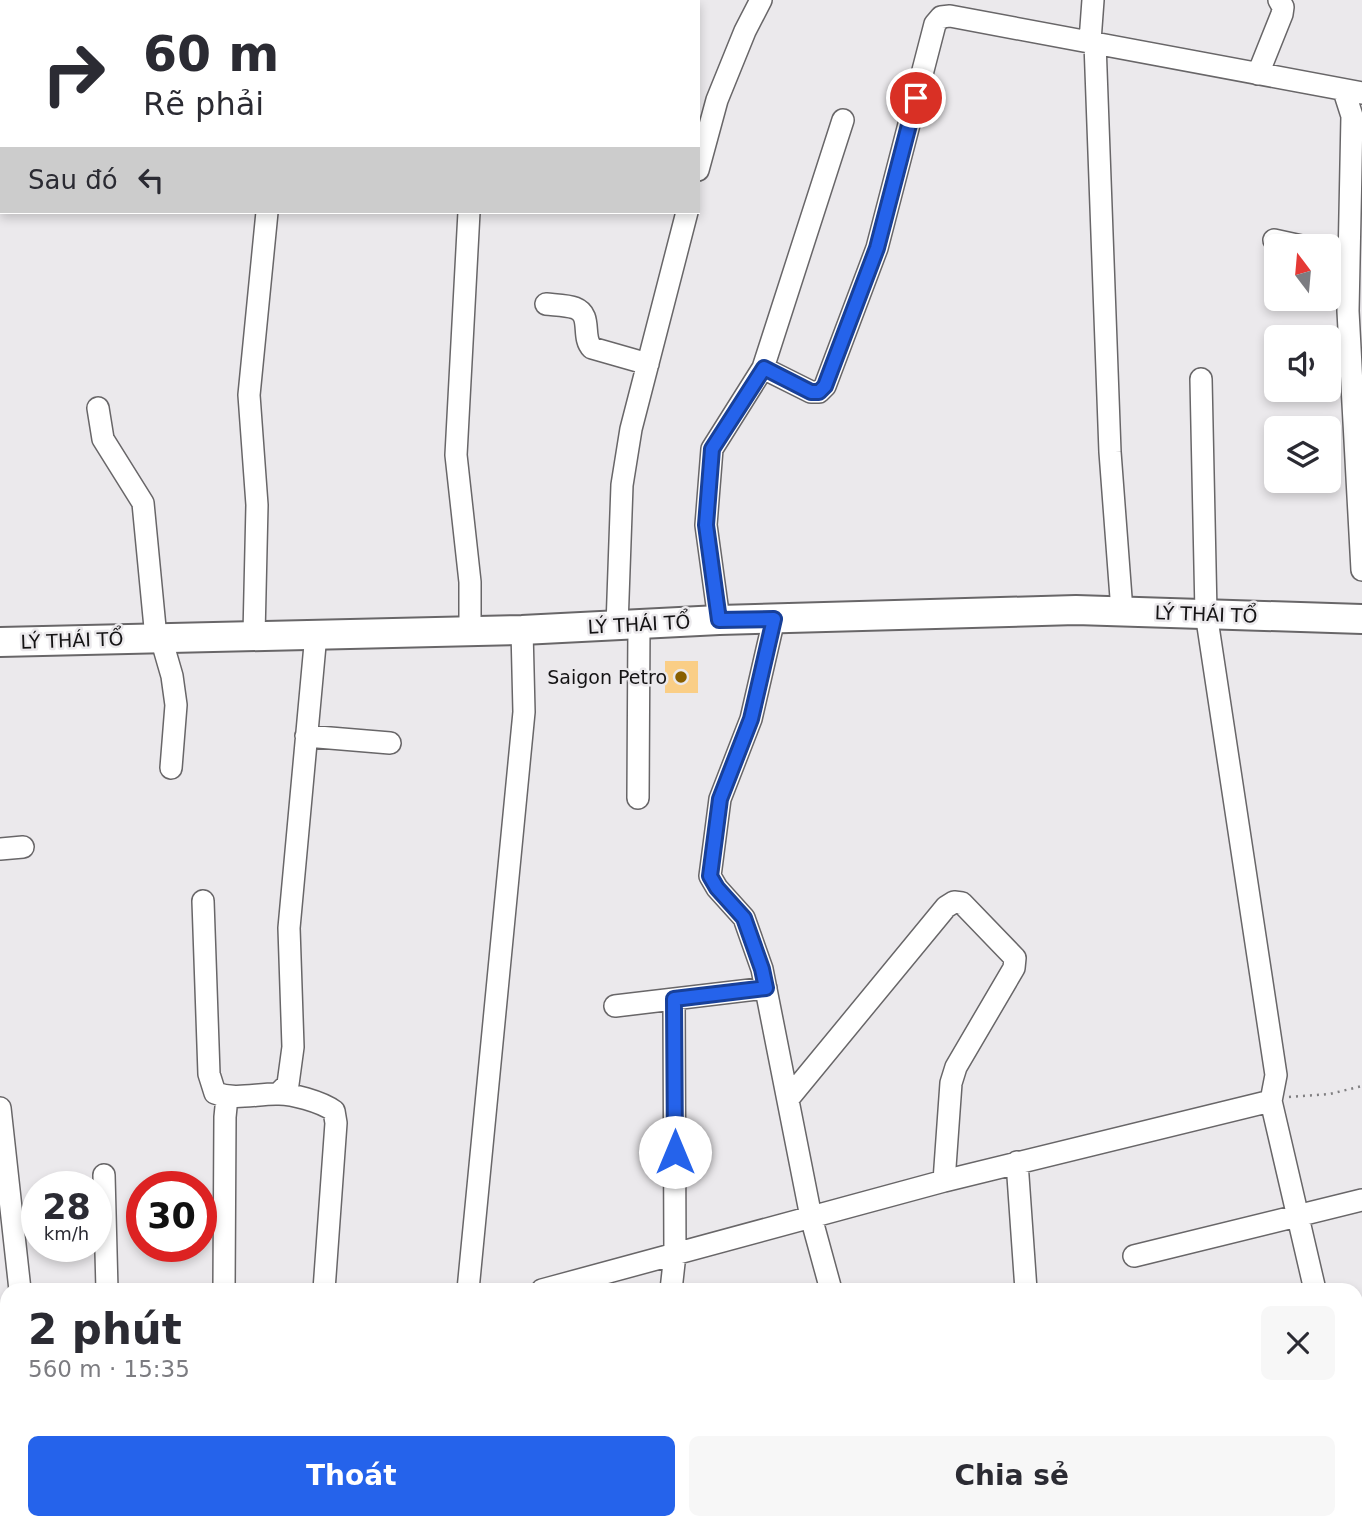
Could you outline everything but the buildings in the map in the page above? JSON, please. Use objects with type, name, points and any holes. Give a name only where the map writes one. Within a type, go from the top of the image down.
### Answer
[{"type":"main road","name":"LÝ THÁI TỔ","points":[[0,642],[522,630],[719,620],[1076,610],[1362,619]]},
{"type":"street","points":[[700,154],[707,97],[761,0]]},
{"type":"street","points":[[1093,0],[1110,452],[1122,611]]},
{"type":"street","points":[[1258,74],[1282,14],[1283,7],[1279,0]]},
{"type":"street","points":[[764,368],[811,392],[819,392],[825,386],[877,248],[935,24],[952,8],[1093,42],[1353,92],[1340,234]]},
{"type":"street","points":[[719,620],[706,525],[712,449],[764,368],[843,120]]},
{"type":"street","points":[[254,635],[257,505],[249,395],[268,214]]},
{"type":"street","points":[[469,214],[456,455],[470,582],[470,631]]},
{"type":"street","points":[[638,799],[622,485],[631,429],[686,214]]},
{"type":"street","points":[[1341,264],[1355,313],[1362,570]]},
{"type":"street","points":[[546,304],[577,308],[584,315],[588,343],[592,348],[648,364]]},
{"type":"street","points":[[1201,380],[1206,613],[1276,1075],[1271,1101],[1313,1283]]},
{"type":"street","points":[[98,408],[103,439],[144,503],[159,638],[172,676],[176,705],[171,768]]},
{"type":"street","points":[[774,619],[751,719],[720,799],[710,876],[717,888],[744,918],[762,969],[811,1217],[829,1283]]},
{"type":"street","points":[[468,1283],[524,712],[522,630]]},
{"type":"street","points":[[279,1093],[288,1084],[293,1047],[289,928],[316,634]]},
{"type":"street","points":[[306,736],[390,743]]},
{"type":"street","points":[[0,849],[23,847]]},
{"type":"street","points":[[203,901],[209,1074],[215,1093],[228,1097],[279,1093],[326,1105],[334,1111],[336,1123],[325,1283]]},
{"type":"street","points":[[788,1099],[946,907],[954,902],[962,904],[1015,958],[1014,968],[956,1067],[951,1083],[944,1181]]},
{"type":"street","points":[[615,1006],[766,988]]},
{"type":"street","points":[[672,1283],[675,1254],[674,999]]},
{"type":"street","points":[[224,1283],[225,1117],[228,1097]]},
{"type":"street","points":[[590,1283],[675,1254],[944,1181],[1271,1101]]},
{"type":"street","points":[[0,1108],[19,1283]]},
{"type":"street","points":[[1017,1162],[1026,1283]]},
{"type":"street","points":[[1134,1256],[1362,1200]]},
{"type":"street","points":[[106,1262],[107,1283]]},
{"type":"path","points":[[1271,1101],[1300,1095],[1330,1094],[1362,1086]]},
{"type":"place","name":"Saigon Petro","points":[[681,677]]},
{"type":"route","points":[[675,1152],[674,999],[766,988],[744,918],[717,888],[710,876],[720,799],[751,719],[774,619],[719,620],[706,525],[712,449],[764,368],[811,392],[819,392],[825,386],[877,248],[916,98]]}]
